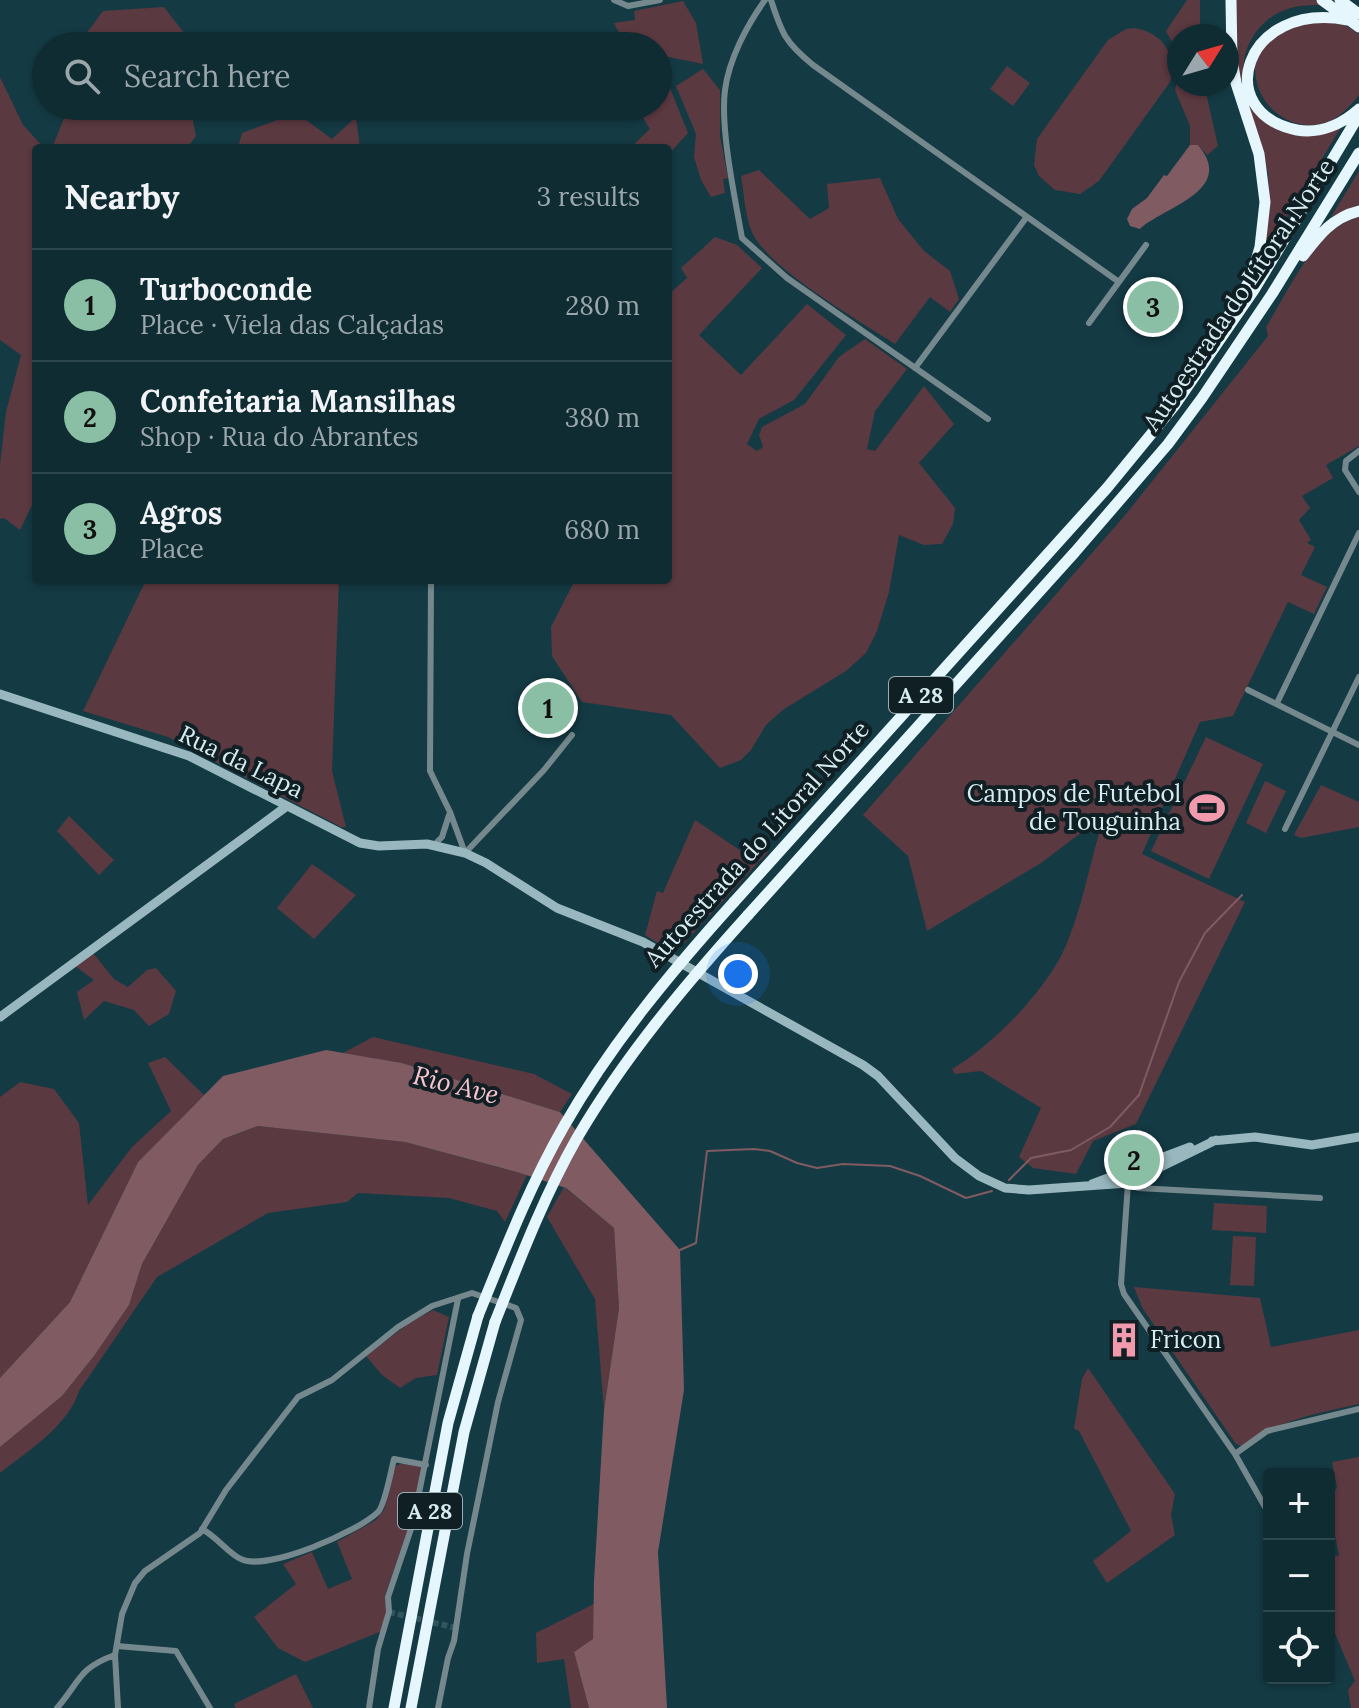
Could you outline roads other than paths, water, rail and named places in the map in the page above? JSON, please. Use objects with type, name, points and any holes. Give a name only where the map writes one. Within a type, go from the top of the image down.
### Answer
[{"type":"highway","points":[[1221,340],[1219,333],[1251,278],[1260,247],[1265,202],[1259,154],[1236,83],[1232,60],[1231,0]]},
{"type":"highway","points":[[1322,0],[1354,17]]},
{"type":"highway","points":[[1340,0],[1359,27]]},
{"type":"highway","points":[[1354,17],[1309,10],[1287,13],[1274,20],[1251,49],[1248,76],[1253,97],[1261,108],[1269,117],[1289,128],[1300,131],[1322,129],[1350,117],[1359,108]]},
{"type":"highway","name":"Autoestrada do Litoral Norte","points":[[394,1708],[448,1423],[478,1316],[522,1208],[563,1126],[611,1051],[664,981],[1107,488],[1175,405],[1221,340],[1359,115]]},
{"type":"highway","name":"Autoestrada do Litoral Norte","points":[[411,1708],[464,1432],[495,1322],[536,1219],[577,1138],[625,1062],[677,994],[1135,483],[1202,398],[1272,294],[1359,153]]},
{"type":"highway","points":[[1272,294],[1328,226],[1340,217],[1359,211]]},
{"type":"main road","name":"Rua da Lapa","points":[[0,694],[189,756],[360,843],[379,846],[434,845],[465,853],[557,908],[643,942],[863,1065],[878,1076],[955,1158],[979,1176],[1005,1188],[1084,1187]]},
{"type":"main road","points":[[0,1017],[287,806]]},
{"type":"main road","points":[[1084,1187],[1173,1152],[1216,1140],[1255,1137],[1312,1145],[1359,1137]]},
{"type":"main road","points":[[1084,1187],[1128,1183],[1216,1140]]},
{"type":"main road","points":[[1124,1171],[1128,1183]]},
{"type":"street","points":[[614,0],[628,6],[660,0]]},
{"type":"street","points":[[765,0],[754,15],[730,68],[724,92],[726,133],[742,238],[787,278],[988,419]]},
{"type":"street","points":[[771,0],[783,35],[792,48],[1119,282]]},
{"type":"street","points":[[915,368],[1026,218]]},
{"type":"street","points":[[1089,323],[1146,245]]},
{"type":"street","points":[[1359,451],[1346,461],[1345,470],[1359,492]]},
{"type":"street","points":[[1277,703],[1359,533]]},
{"type":"street","points":[[431,584],[430,771],[465,853],[544,770],[572,735]]},
{"type":"street","points":[[1285,829],[1359,677]]},
{"type":"street","points":[[1248,690],[1359,745]]},
{"type":"street","points":[[434,845],[442,837],[450,812]]},
{"type":"street","points":[[1263,1503],[1235,1454],[1124,1294],[1121,1284],[1128,1183],[1138,1188],[1168,1191],[1320,1198]]},
{"type":"street","points":[[118,1708],[115,1655],[122,1614],[135,1583],[145,1571],[202,1529],[226,1490],[298,1397],[332,1380],[398,1327],[432,1306],[472,1293],[516,1308],[521,1320],[498,1402],[467,1554],[454,1641],[438,1708]]},
{"type":"street","points":[[369,1708],[378,1649],[389,1612],[388,1597],[408,1541],[426,1465],[458,1299]]},
{"type":"street","points":[[1235,1454],[1267,1431],[1359,1409]]},
{"type":"street","points":[[202,1529],[216,1536],[241,1559],[262,1562],[279,1558],[362,1524],[381,1509],[394,1459],[426,1465]]},
{"type":"street","points":[[117,1646],[176,1651],[210,1708]]},
{"type":"street","points":[[57,1708],[81,1673],[95,1662],[115,1655]]},
{"type":"water","points":[[1190,145],[1198,145],[1208,161],[1209,174],[1203,186],[1140,229],[1130,226],[1127,219],[1132,209],[1147,198],[1164,175],[1167,176]]},
{"type":"water","name":"Rio Ave","points":[[326,1050],[402,1063],[560,1112],[680,1250],[684,1390],[658,1552],[667,1708],[589,1708],[574,1652],[593,1639],[604,1410],[619,1308],[614,1228],[566,1188],[405,1142],[258,1126],[223,1139],[198,1165],[142,1264],[129,1305],[94,1356],[62,1396],[0,1447],[0,1378],[70,1302],[138,1162],[223,1076]]},
{"type":"waterway","points":[[1009,1180],[1031,1158],[1071,1150],[1110,1127],[1139,1095],[1179,982],[1205,933],[1242,895]]},
{"type":"waterway","points":[[680,1250],[696,1243],[707,1151],[770,1151],[817,1168],[843,1164],[890,1166],[920,1176],[966,1198],[992,1191]]},
{"type":"tunnel","points":[[389,1612],[456,1628]]},
{"type":"place","name":"Agros","points":[[1153,307]]},
{"type":"place","name":"Turboconde","points":[[548,708]]},
{"type":"place","name":"Campos de Futebol de Touguinha","points":[[1207,808]]},
{"type":"place","name":"Confeitaria Mansilhas","points":[[1134,1160]]},
{"type":"place","name":"Fricon","points":[[1124,1340]]}]
